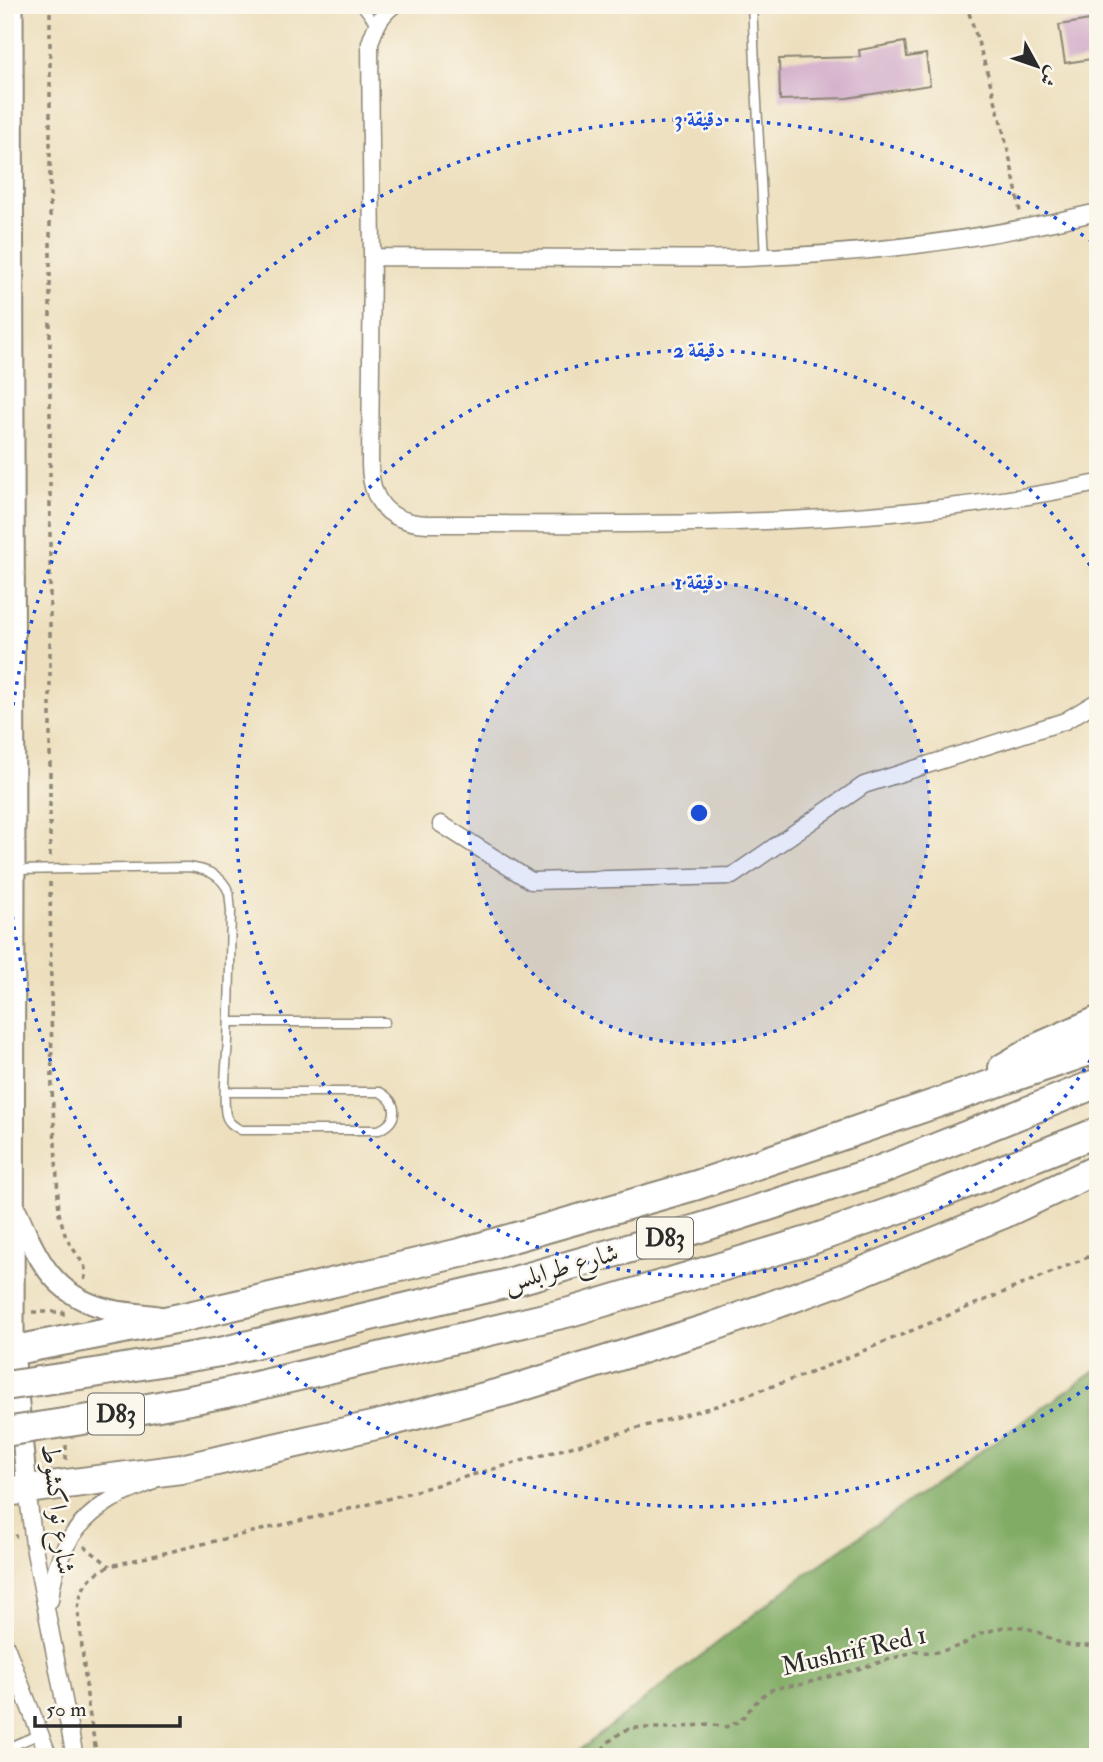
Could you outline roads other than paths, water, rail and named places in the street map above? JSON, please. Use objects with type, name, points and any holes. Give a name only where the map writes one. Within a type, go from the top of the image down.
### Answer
[{"type":"highway","points":[[981,1089],[1023,1055],[1098,1021]]},
{"type":"highway","points":[[10,1351],[180,1318],[460,1253],[697,1185],[1098,1048]]},
{"type":"highway","name":"شارع طرابلس","points":[[5,1385],[220,1352],[505,1284],[697,1230],[880,1170],[1098,1083]]},
{"type":"highway","name":"شارع طرابلس","points":[[5,1432],[226,1393],[570,1312],[811,1240],[927,1199],[1098,1132]]},
{"type":"highway","points":[[13,1484],[181,1469],[385,1423],[510,1390],[712,1327],[842,1280],[1003,1214],[1098,1170]]},
{"type":"street","name":"شارع نواكشوط","points":[[13,5],[15,870],[14,1205],[10,1351],[13,1484],[32,1534],[75,1757]]},
{"type":"street","points":[[394,5],[376,25],[370,43],[369,62],[372,257],[370,481],[384,508],[397,518],[411,523],[755,522],[918,510],[1098,483]]},
{"type":"street","points":[[372,257],[765,258],[920,245],[1098,212]]},
{"type":"street","points":[[441,824],[531,881],[732,876],[864,785],[1065,721],[1098,701]]},
{"type":"street","points":[[14,1205],[39,1259],[61,1286],[75,1296],[106,1309],[180,1318]]},
{"type":"street","points":[[48,1620],[52,1580],[71,1537],[111,1500],[181,1469]]},
{"type":"street","points":[[5,1644],[50,1757]]},
{"type":"lane","points":[[361,5],[376,25]]},
{"type":"lane","points":[[752,5],[765,258]]},
{"type":"lane","points":[[15,870],[188,867],[204,869],[219,878],[229,892],[231,910],[229,1022],[226,1092],[226,1116],[232,1125],[241,1130],[379,1130],[389,1126],[394,1117],[394,1106],[389,1097],[380,1092],[226,1092]]},
{"type":"lane","points":[[229,1022],[385,1022]]},
{"type":"lane","points":[[5,1749],[40,1734]]}]
